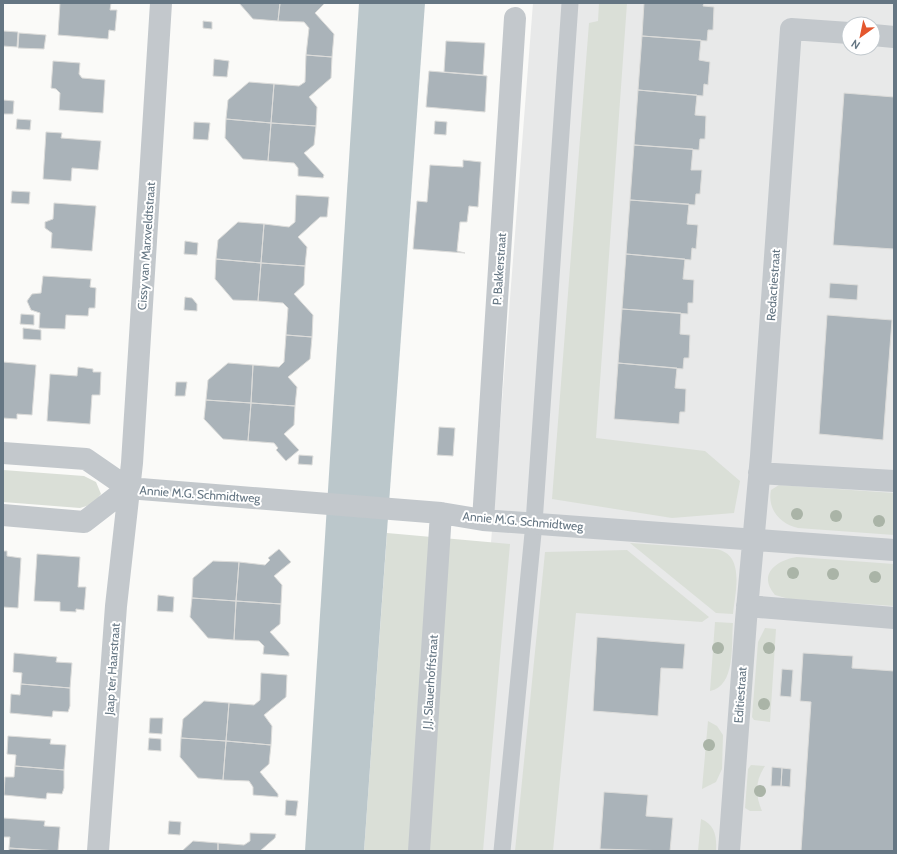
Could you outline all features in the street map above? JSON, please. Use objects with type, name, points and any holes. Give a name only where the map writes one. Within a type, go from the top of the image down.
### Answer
[{"type":"street","name":"Cissy van Marxveldtstraat","points":[[128,488],[132,463],[161,3]]},
{"type":"street","name":"P. Bakkerstraat","points":[[483,520],[515,18]]},
{"type":"street","name":"Redactiestraat","points":[[752,540],[759,473],[791,29],[841,32]]},
{"type":"street","points":[[881,36],[894,37]]},
{"type":"street","name":"Annie M.G. Schmidtweg","points":[[3,453],[86,459],[128,488],[441,512],[483,520],[894,550]]},
{"type":"street","points":[[759,473],[894,482]]},
{"type":"street","name":"Annie M.G. Schmidtweg","points":[[3,516],[84,522],[128,488]]},
{"type":"street","name":"Jaap ter Haarstraat","points":[[98,851],[116,606],[128,488]]},
{"type":"street","name":"J.J. Slauerhoffstraat","points":[[419,851],[441,512]]},
{"type":"street","name":"Editiestraat","points":[[729,851],[752,540]]},
{"type":"street","points":[[747,606],[894,618]]},
{"type":"lane","points":[[502,851],[534,523],[570,3]]},
{"type":"shaded area","points":[[359,3],[425,3],[364,851],[305,851]]},
{"type":"shaded area","points":[[533,3],[894,3],[894,851],[467,851]]},
{"type":"shaded area","points":[[599,3],[627,3],[596,438],[705,451],[740,481],[734,513],[672,518],[552,499],[589,23],[598,21]]},
{"type":"shaded area","points":[[3,470],[84,476],[96,482],[101,494],[93,504],[80,508],[3,502]]},
{"type":"shaded area","points":[[779,485],[894,493],[894,535],[798,528],[792,526],[776,515],[771,503],[771,490]]},
{"type":"shaded area","points":[[387,533],[510,544],[483,851],[364,851]]},
{"type":"shaded area","points":[[630,543],[715,549],[725,552],[731,558],[735,566],[736,585],[733,614],[716,613]]},
{"type":"shaded area","points":[[627,550],[709,617],[702,622],[576,613],[553,851],[515,851],[545,552]]},
{"type":"shaded area","points":[[797,557],[894,564],[894,606],[789,599],[775,595],[768,581],[772,569],[783,561]]},
{"type":"shaded area","points":[[715,622],[733,623],[732,653],[728,673],[724,681],[718,688],[710,691]]},
{"type":"shaded area","points":[[765,628],[776,629],[770,722],[754,720],[752,717],[758,642]]},
{"type":"shaded area","points":[[708,721],[717,726],[723,735],[722,769],[716,782],[702,789]]},
{"type":"shaded area","points":[[751,765],[765,766],[759,777],[757,788],[758,799],[762,811],[750,811],[745,808],[748,769]]},
{"type":"shaded area","points":[[701,819],[709,824],[714,832],[716,851],[698,851]]},
{"type":"building","points":[[60,3],[111,3],[110,10],[117,10],[115,31],[109,30],[108,39],[58,35]]},
{"type":"building","points":[[239,3],[280,3],[278,21],[253,19]]},
{"type":"building","points":[[280,3],[325,3],[315,13],[334,34],[332,57],[306,55],[309,28],[304,22],[278,21]]},
{"type":"building","points":[[644,3],[704,3],[703,6],[714,7],[713,30],[708,30],[707,41],[642,36]]},
{"type":"building","points":[[203,21],[212,22],[212,29],[203,28]]},
{"type":"building","points":[[3,31],[18,32],[17,47],[3,46]]},
{"type":"building","points":[[19,33],[46,35],[44,49],[18,48]]},
{"type":"building","points":[[642,36],[701,40],[699,60],[710,62],[708,85],[704,84],[703,96],[638,90]]},
{"type":"building","points":[[446,41],[485,43],[483,75],[444,72]]},
{"type":"building","points":[[306,55],[332,57],[331,78],[309,97],[317,107],[316,126],[271,123],[274,84],[299,86],[305,82]]},
{"type":"building","points":[[214,59],[229,61],[227,77],[213,76]]},
{"type":"building","points":[[53,61],[80,63],[79,74],[82,78],[105,80],[103,113],[59,110],[60,93],[56,89],[51,88]]},
{"type":"building","points":[[429,71],[487,76],[485,112],[426,107]]},
{"type":"building","points":[[249,82],[274,84],[271,123],[226,119],[228,100]]},
{"type":"building","points":[[638,90],[697,95],[695,115],[706,116],[705,139],[700,139],[699,150],[634,145]]},
{"type":"building","points":[[844,93],[894,97],[894,249],[833,245]]},
{"type":"building","points":[[3,100],[14,101],[13,114],[3,114]]},
{"type":"building","points":[[17,119],[31,120],[30,130],[16,129]]},
{"type":"building","points":[[226,119],[271,123],[268,161],[243,159],[225,138]]},
{"type":"building","points":[[435,121],[447,122],[446,135],[434,134]]},
{"type":"building","points":[[194,122],[210,123],[208,140],[193,139]]},
{"type":"building","points":[[271,123],[316,126],[314,145],[304,153],[324,175],[323,178],[298,176],[298,168],[294,163],[268,161]]},
{"type":"building","points":[[46,132],[62,133],[61,138],[101,141],[98,170],[72,168],[71,181],[43,179]]},
{"type":"building","points":[[634,145],[693,149],[691,170],[702,170],[700,194],[696,194],[695,205],[630,200]]},
{"type":"building","points":[[463,160],[481,162],[478,207],[469,206],[467,222],[460,222],[457,251],[465,253],[413,249],[417,201],[427,202],[430,165],[463,167]]},
{"type":"building","points":[[12,191],[30,192],[29,204],[11,203]]},
{"type":"building","points":[[296,195],[329,197],[327,217],[320,217],[298,237],[307,247],[305,266],[261,263],[264,224],[289,227],[295,222]]},
{"type":"building","points":[[630,200],[689,204],[687,224],[698,225],[696,249],[692,248],[691,260],[626,254]]},
{"type":"building","points":[[54,203],[96,206],[92,251],[51,248],[52,233],[45,228],[45,222],[53,219]]},
{"type":"building","points":[[238,222],[264,224],[261,263],[216,259],[218,240]]},
{"type":"building","points":[[185,241],[198,243],[197,255],[184,254]]},
{"type":"building","points":[[626,254],[685,259],[683,279],[694,280],[693,303],[688,303],[688,314],[622,309]]},
{"type":"building","points":[[216,259],[261,263],[258,301],[233,300],[215,279]]},
{"type":"building","points":[[261,263],[305,266],[304,285],[294,294],[313,315],[312,337],[286,335],[288,308],[283,303],[258,301]]},
{"type":"building","points":[[43,276],[91,279],[90,287],[96,288],[95,308],[89,308],[88,316],[66,315],[65,329],[39,328],[40,313],[31,310],[27,301],[32,294],[41,293]]},
{"type":"building","points":[[830,283],[858,285],[857,300],[829,298]]},
{"type":"building","points":[[185,297],[192,298],[197,304],[197,311],[184,310]]},
{"type":"building","points":[[622,309],[681,313],[680,334],[690,335],[689,358],[684,358],[683,369],[618,363]]},
{"type":"building","points":[[21,314],[34,315],[34,325],[20,324]]},
{"type":"building","points":[[827,315],[892,320],[883,440],[819,434]]},
{"type":"building","points":[[23,328],[41,330],[41,340],[23,339]]},
{"type":"building","points":[[286,335],[312,337],[310,359],[288,377],[297,387],[295,406],[251,403],[253,365],[279,367],[284,362]]},
{"type":"building","points":[[3,362],[36,365],[32,415],[17,414],[17,419],[3,418]]},
{"type":"building","points":[[228,363],[253,365],[251,403],[206,400],[208,380]]},
{"type":"building","points":[[618,363],[677,368],[675,388],[686,389],[685,412],[680,412],[679,424],[614,419]]},
{"type":"building","points":[[78,367],[93,369],[93,372],[101,372],[100,395],[92,395],[90,424],[47,421],[50,374],[77,376]]},
{"type":"building","points":[[176,382],[187,382],[185,396],[175,396]]},
{"type":"building","points":[[206,400],[251,403],[248,441],[223,439],[204,419]]},
{"type":"building","points":[[251,403],[295,406],[294,425],[284,434],[299,450],[286,461],[276,450],[278,448],[274,443],[248,441]]},
{"type":"building","points":[[439,427],[455,428],[453,456],[437,455]]},
{"type":"building","points":[[299,455],[313,456],[312,465],[298,464]]},
{"type":"building","points":[[279,549],[291,562],[274,576],[282,585],[281,604],[236,601],[239,562],[265,565],[270,560],[268,558]]},
{"type":"building","points":[[3,551],[7,551],[7,556],[21,558],[18,608],[3,607]]},
{"type":"building","points":[[37,554],[80,557],[78,587],[86,587],[84,610],[76,609],[76,612],[60,611],[60,602],[34,601]]},
{"type":"building","points":[[213,561],[239,562],[236,601],[192,598],[193,578]]},
{"type":"building","points":[[158,595],[174,597],[173,612],[157,611]]},
{"type":"building","points":[[192,598],[236,601],[234,640],[208,638],[190,617]]},
{"type":"building","points":[[236,601],[281,604],[280,624],[270,632],[289,653],[289,656],[263,654],[264,646],[259,641],[234,640]]},
{"type":"building","points":[[597,637],[685,644],[683,669],[661,668],[658,716],[593,711]]},
{"type":"building","points":[[14,653],[57,657],[56,662],[72,663],[70,688],[21,684],[22,673],[13,672]]},
{"type":"building","points":[[803,653],[853,656],[852,668],[894,671],[894,851],[801,851],[811,702],[800,701]]},
{"type":"building","points":[[782,669],[793,670],[791,697],[780,696]]},
{"type":"building","points":[[261,673],[287,675],[286,697],[264,715],[272,726],[271,745],[226,741],[229,703],[254,705],[260,700]]},
{"type":"building","points":[[21,684],[70,688],[70,706],[68,712],[53,711],[52,717],[10,713],[11,694],[20,695]]},
{"type":"building","points":[[204,701],[229,703],[226,741],[181,738],[183,719]]},
{"type":"building","points":[[150,718],[163,718],[162,734],[149,733]]},
{"type":"building","points":[[8,736],[51,739],[50,744],[66,745],[64,770],[15,766],[16,755],[7,754]]},
{"type":"building","points":[[149,738],[161,739],[161,751],[148,750]]},
{"type":"building","points":[[181,738],[226,741],[223,780],[198,778],[180,757]]},
{"type":"building","points":[[226,741],[271,745],[269,764],[260,772],[278,794],[278,797],[253,795],[253,787],[249,781],[223,780]]},
{"type":"building","points":[[15,766],[64,770],[64,788],[62,794],[47,793],[46,799],[4,795],[5,777],[14,777]]},
{"type":"building","points":[[772,767],[782,768],[781,786],[771,786]]},
{"type":"building","points":[[782,768],[791,769],[790,787],[781,786]]},
{"type":"building","points":[[604,792],[648,795],[646,816],[673,818],[670,851],[600,849]]},
{"type":"building","points":[[286,800],[298,801],[296,816],[285,815]]},
{"type":"building","points":[[3,818],[45,821],[44,826],[60,827],[58,851],[9,848],[10,837],[3,837]]},
{"type":"building","points":[[169,821],[181,822],[180,835],[168,834]]},
{"type":"building","points":[[250,833],[276,834],[275,838],[260,851],[218,851],[218,843],[244,845],[250,841]]},
{"type":"building","points":[[193,841],[218,843],[218,851],[182,851]]},
{"type":"building","points":[[9,848],[47,851],[9,851]]}]
